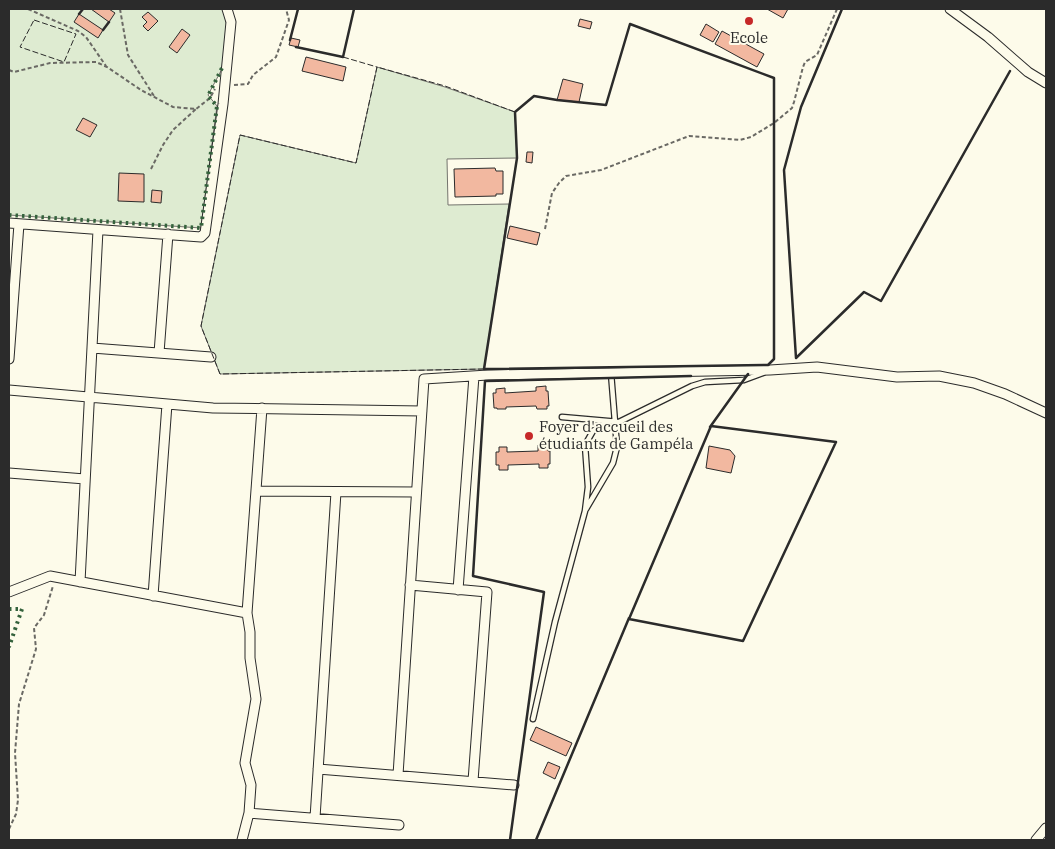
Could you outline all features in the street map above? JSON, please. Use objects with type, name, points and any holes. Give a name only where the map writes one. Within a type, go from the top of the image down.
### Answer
[{"type":"street","points":[[9,223],[201,237],[205,233],[221,85],[231,22],[227,9]]},
{"type":"street","points":[[950,9],[988,37],[1028,72],[1046,83]]},
{"type":"street","points":[[9,359],[19,224]]},
{"type":"street","points":[[80,582],[98,230]]},
{"type":"street","points":[[159,353],[168,234]]},
{"type":"street","points":[[92,348],[211,358]]},
{"type":"street","points":[[398,775],[424,379],[474,376],[770,370],[817,367],[897,377],[939,376],[974,383],[1005,394],[1046,414]]},
{"type":"street","points":[[458,590],[474,376]]},
{"type":"street","points":[[9,390],[213,408],[422,411]]},
{"type":"street","points":[[153,596],[167,404]]},
{"type":"street","points":[[242,840],[249,813],[251,785],[245,763],[256,699],[250,658],[250,632],[247,613],[262,408]]},
{"type":"street","points":[[9,474],[85,479]]},
{"type":"street","points":[[256,491],[416,492]]},
{"type":"street","points":[[315,818],[336,492]]},
{"type":"street","points":[[9,592],[50,576],[247,613]]},
{"type":"street","points":[[410,585],[487,592],[473,781]]},
{"type":"street","points":[[318,769],[514,784]]},
{"type":"street","points":[[249,813],[399,825]]},
{"type":"street","points":[[1036,840],[1046,828]]},
{"type":"lane","points":[[562,417],[615,422],[632,417],[692,386],[705,382],[744,380],[770,370]]},
{"type":"lane","points":[[585,511],[613,463],[616,447],[611,373]]},
{"type":"lane","points":[[533,719],[555,622],[585,511],[588,487],[585,445],[593,431],[607,422]]},
{"type":"path","points":[[28,9],[78,31],[86,37],[107,67]]},
{"type":"path","points":[[120,9],[128,55],[155,98]]},
{"type":"path","points":[[151,169],[173,130],[210,98],[221,85],[248,84],[253,75],[276,58],[289,20],[286,9]]},
{"type":"path","points":[[545,229],[552,193],[559,182],[566,176],[601,170],[689,136],[740,140],[752,137],[774,123],[792,108],[802,67],[805,62],[817,55],[838,9]]},
{"type":"path","points":[[9,70],[14,72],[50,63],[96,62],[173,107],[196,109]]},
{"type":"path","points":[[9,829],[16,814],[18,800],[15,753],[19,704],[36,649],[34,628],[44,615],[55,582]]},
{"type":"green space","points":[[9,9],[223,9],[227,26],[222,69],[208,95],[217,106],[201,228],[9,215]]},
{"type":"green space","points":[[377,67],[445,87],[515,112],[517,158],[447,159],[448,205],[509,204],[484,369],[220,374],[201,326],[240,135],[356,163]]},
{"type":"building","points":[[91,9],[109,9],[115,13],[109,22]]},
{"type":"building","points":[[767,9],[788,9],[783,18]]},
{"type":"building","points":[[148,12],[158,21],[148,31],[143,26],[147,22],[142,17]]},
{"type":"building","points":[[79,14],[103,30],[98,38],[74,22]]},
{"type":"building","points":[[580,19],[592,22],[590,29],[578,26]]},
{"type":"building","points":[[706,24],[719,32],[713,42],[700,35]]},
{"type":"building","points":[[182,29],[190,35],[177,53],[169,47]]},
{"type":"building","points":[[722,31],[764,54],[757,67],[715,44]]},
{"type":"building","points":[[291,38],[300,40],[298,47],[289,45]]},
{"type":"building","points":[[306,57],[346,67],[343,81],[302,71]]},
{"type":"building","points":[[563,79],[583,84],[579,102],[557,100]]},
{"type":"building","points":[[83,118],[97,125],[90,137],[76,130]]},
{"type":"building","points":[[527,152],[533,152],[532,163],[526,162]]},
{"type":"building","points":[[495,168],[496,171],[503,171],[503,194],[496,194],[496,196],[455,197],[454,169]]},
{"type":"building","points":[[119,173],[144,174],[144,202],[118,201]]},
{"type":"building","points":[[152,190],[162,191],[161,203],[151,202]]},
{"type":"building","points":[[510,226],[540,233],[537,245],[507,238]]},
{"type":"building","points":[[546,386],[549,406],[547,406],[547,409],[537,409],[536,406],[506,407],[506,409],[494,408],[493,393],[496,393],[496,389],[505,388],[505,393],[536,391],[536,387]]},
{"type":"building","points":[[538,445],[547,445],[548,451],[550,451],[550,464],[548,464],[548,468],[539,468],[539,464],[508,465],[508,470],[499,470],[499,465],[496,465],[496,452],[499,452],[499,447],[507,447],[507,452],[538,451]]},
{"type":"building","points":[[709,446],[730,450],[735,456],[731,473],[706,468]]},
{"type":"building","points":[[536,727],[572,743],[566,756],[530,740]]},
{"type":"building","points":[[548,762],[560,767],[555,779],[543,773]]},
{"type":"hedge","points":[[9,215],[201,228],[217,106],[208,96],[222,68]]},
{"type":"hedge","points":[[9,609],[22,609],[9,647]]},
{"type":"fence","points":[[34,20],[76,34],[64,62],[20,47],[34,20]]},
{"type":"fence","points":[[343,57],[377,67]]},
{"type":"fence","points":[[484,369],[220,374],[201,326],[240,135],[356,163],[377,67],[445,86],[515,112]]},
{"type":"wall","points":[[79,14],[83,9]]},
{"type":"wall","points":[[290,40],[298,9]]},
{"type":"wall","points":[[296,47],[343,57],[354,9]]},
{"type":"wall","points":[[842,9],[801,107],[784,170],[796,358],[864,292],[881,301],[1010,71]]},
{"type":"wall","points":[[103,30],[109,22]]},
{"type":"wall","points":[[630,24],[774,78],[774,359],[768,365],[484,369],[517,158],[515,112],[534,96],[606,105],[630,24]]},
{"type":"wall","points":[[710,427],[748,374]]},
{"type":"wall","points":[[510,840],[544,592],[473,576],[485,381],[691,376]]},
{"type":"wall","points":[[711,426],[836,442],[743,641],[629,619],[711,426]]},
{"type":"wall","points":[[536,840],[629,618]]},
{"type":"place","name":"Ecole","points":[[749,21]]},
{"type":"place","name":"Foyer d'accueil des étudiants de Gampéla","points":[[529,436]]}]
